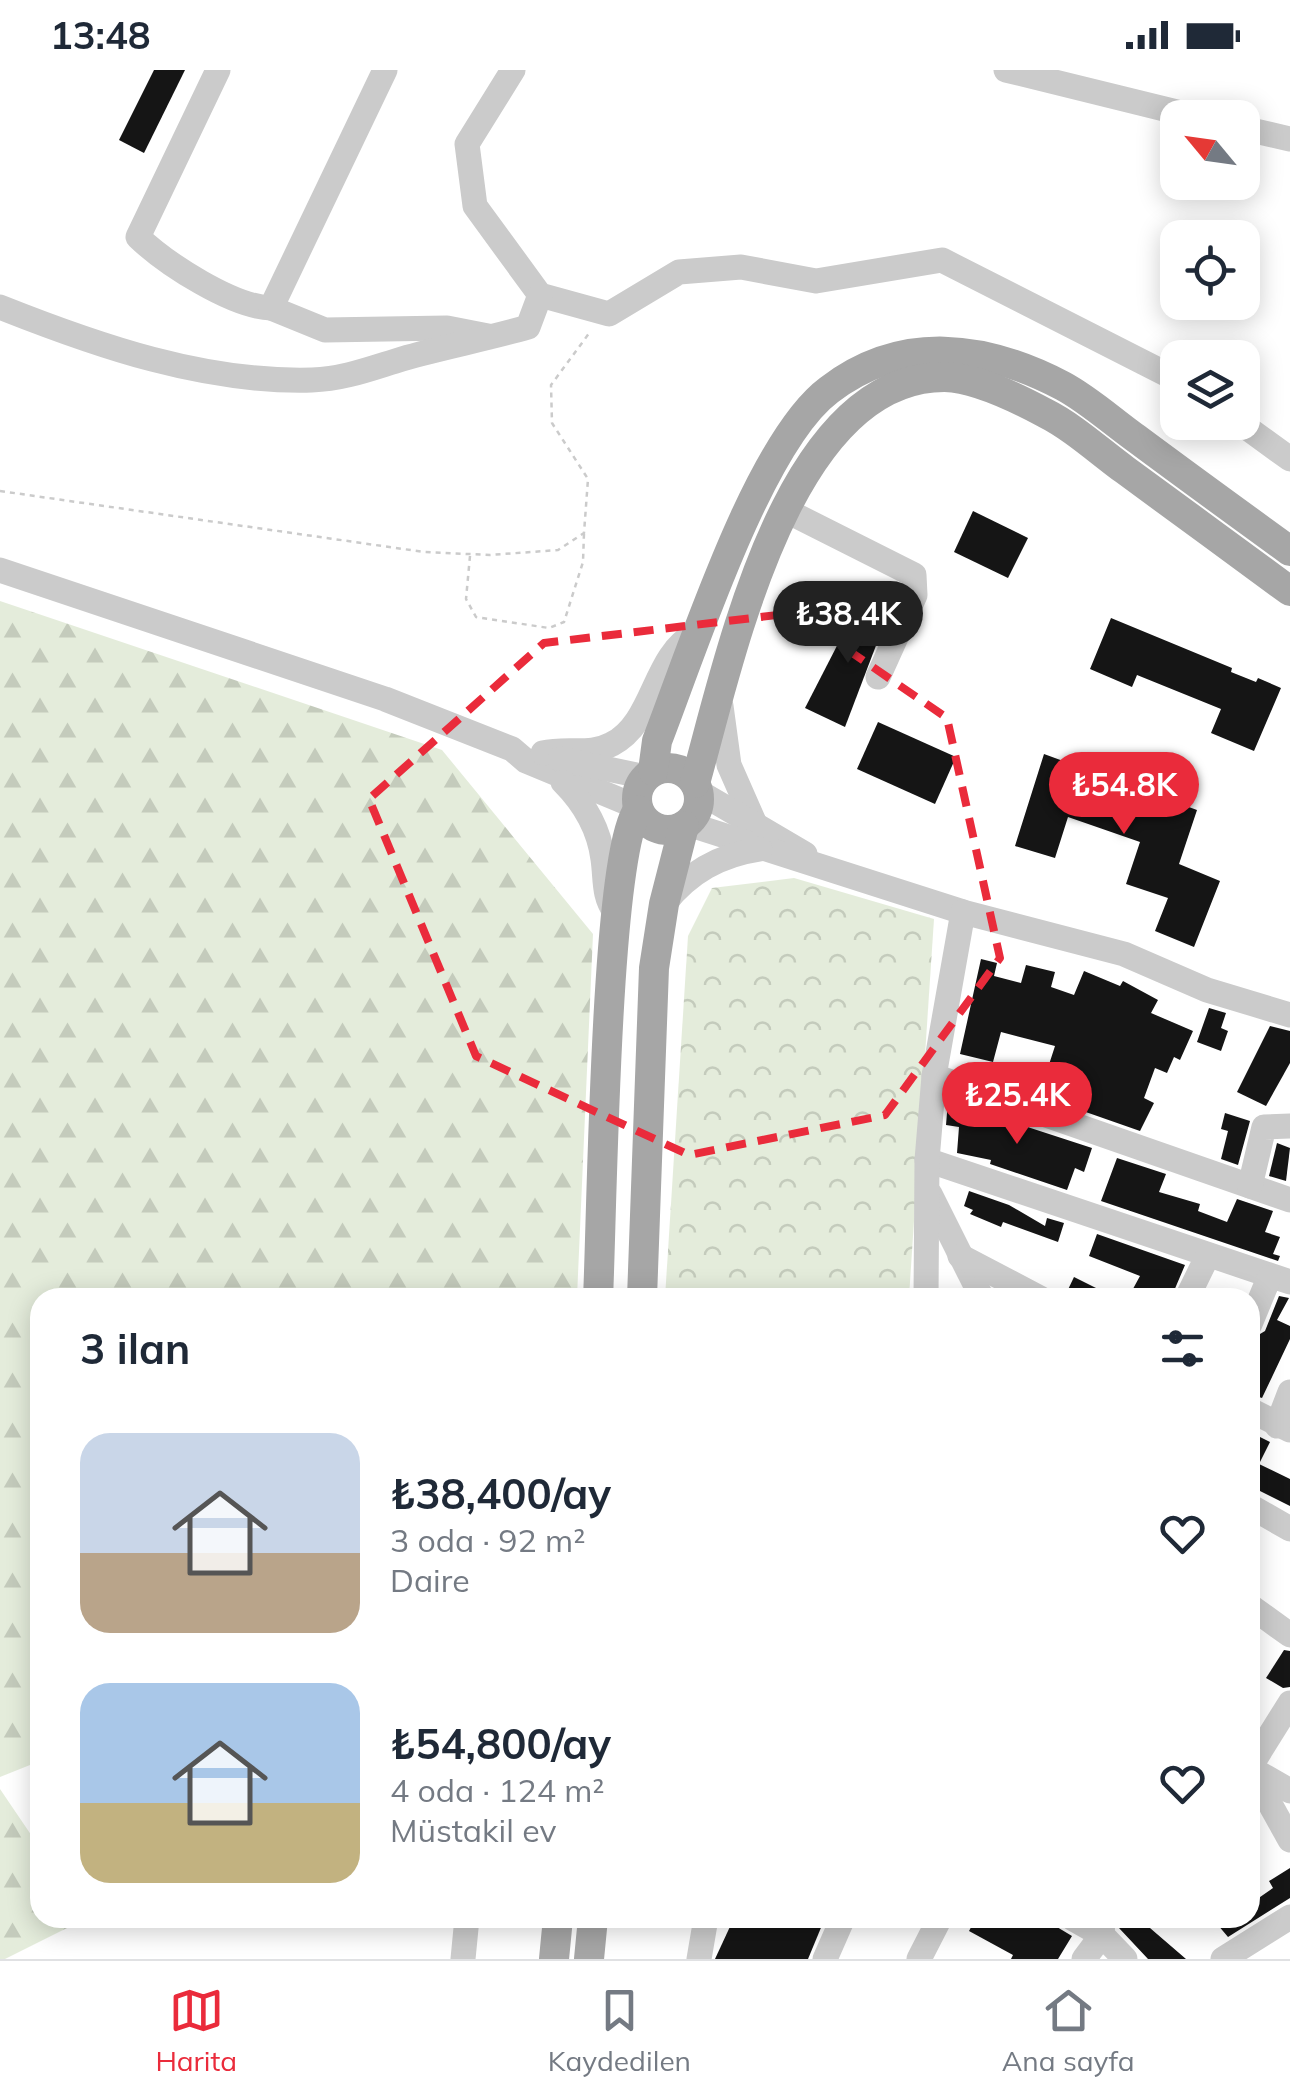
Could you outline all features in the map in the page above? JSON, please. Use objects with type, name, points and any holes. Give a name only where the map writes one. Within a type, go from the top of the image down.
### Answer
[{"type":"main road","points":[[598,1288],[617,916],[626,838],[638,808],[638,791],[649,774],[657,741],[742,523],[802,420],[826,391],[878,359],[936,349],[1020,366],[1067,388],[1290,551]]},
{"type":"main road","points":[[642,1288],[654,968],[664,904],[686,825],[698,810],[697,787],[720,694],[772,536],[816,453],[847,416],[891,388],[946,377],[992,389],[1048,414],[1290,591]]},
{"type":"main road","points":[[649,774],[680,770],[697,787]]},
{"type":"main road","points":[[638,808],[658,829],[686,825]]},
{"type":"main road","points":[[554,1959],[557,1928]]},
{"type":"main road","points":[[590,1959],[592,1928]]},
{"type":"street","points":[[218,70],[138,237],[159,257],[253,307],[271,308],[325,330],[447,328],[492,337]]},
{"type":"street","points":[[271,308],[385,70]]},
{"type":"street","points":[[513,70],[467,144],[476,206],[540,295],[609,314],[679,272],[741,267],[816,282],[942,260],[1160,371]]},
{"type":"street","points":[[1006,70],[1160,108]]},
{"type":"street","points":[[1260,132],[1290,139]]},
{"type":"street","points":[[0,307],[88,342],[248,377],[314,380],[367,372],[528,327],[540,295]]},
{"type":"street","points":[[1260,437],[1290,459]]},
{"type":"street","points":[[785,510],[914,575],[915,594],[878,678]]},
{"type":"street","points":[[0,570],[384,699],[550,764],[638,808]]},
{"type":"street","points":[[550,764],[564,748],[600,749],[626,734],[677,648],[700,632]]},
{"type":"street","points":[[720,694],[729,765],[757,836]]},
{"type":"street","points":[[550,764],[649,774]]},
{"type":"street","points":[[550,764],[595,828],[603,859],[605,898],[617,916]]},
{"type":"street","points":[[697,787],[757,836]]},
{"type":"street","points":[[686,825],[757,836],[813,860],[963,912],[1124,954],[1207,990],[1290,1015]]},
{"type":"street","points":[[664,904],[684,881],[757,836]]},
{"type":"street","points":[[926,1288],[927,1160],[934,1076],[963,912]]},
{"type":"street","points":[[934,1076],[1290,1200]]},
{"type":"street","points":[[1250,1186],[1264,1126],[1290,1126]]},
{"type":"street","points":[[927,1160],[1280,1280],[1260,1309]]},
{"type":"street","points":[[928,1189],[977,1288]]},
{"type":"street","points":[[960,1256],[1021,1288]]},
{"type":"street","points":[[1191,1288],[1208,1256]]},
{"type":"street","points":[[1260,1415],[1284,1428],[1290,1392]]},
{"type":"street","points":[[1260,1512],[1290,1529]]},
{"type":"street","points":[[1260,1614],[1290,1636]]},
{"type":"street","points":[[1260,1752],[1290,1703]]},
{"type":"street","points":[[1260,1774],[1290,1790]]},
{"type":"street","points":[[1260,1786],[1290,1840]]},
{"type":"street","points":[[1223,1959],[1290,1916]]},
{"type":"street","points":[[463,1959],[465,1928]]},
{"type":"street","points":[[699,1959],[704,1928]]},
{"type":"street","points":[[825,1959],[839,1928]]},
{"type":"street","points":[[919,1959],[935,1928]]},
{"type":"street","points":[[1084,1959],[1102,1928]]},
{"type":"street","points":[[1104,1928],[1125,1959]]},
{"type":"path","points":[[470,554],[466,599],[476,617],[549,628],[564,622],[583,562],[588,479],[552,422],[551,384],[581,340],[609,314]]},
{"type":"path","points":[[0,492],[424,552],[558,550],[584,533]]},
{"type":"highlighted area","points":[[794,613],[947,718],[1000,958],[885,1115],[689,1155],[476,1056],[369,799],[544,643]]},
{"type":"green space","points":[[0,601],[442,750],[593,934],[577,1288],[30,1288],[30,1765],[0,1777]]},
{"type":"green space","points":[[794,878],[934,919],[910,1288],[666,1288],[688,936],[712,888]]},
{"type":"green space","points":[[0,1789],[30,1833],[30,1928],[67,1928],[0,1959]]},
{"type":"building","points":[[154,70],[185,70],[144,153],[119,140]]},
{"type":"building","points":[[973,511],[1028,538],[1008,578],[954,552]]},
{"type":"building","points":[[860,601],[888,614],[845,727],[805,708]]},
{"type":"building","points":[[1111,618],[1232,668],[1231,672],[1281,688],[1254,751],[1211,733],[1221,709],[1137,675],[1132,687],[1090,669]]},
{"type":"building","points":[[878,722],[956,757],[935,804],[857,769]]},
{"type":"building","points":[[1044,754],[1197,810],[1179,864],[1220,881],[1194,947],[1155,931],[1168,898],[1126,884],[1140,842],[1068,817],[1055,858],[1015,846]]},
{"type":"building","points":[[981,959],[997,963],[994,976],[1021,983],[1026,965],[1055,972],[1051,987],[1074,995],[1084,971],[1120,986],[1123,981],[1158,1000],[1151,1013],[1193,1031],[1180,1060],[1174,1057],[1167,1073],[1155,1068],[1144,1098],[1154,1103],[1140,1131],[1080,1110],[1081,1106],[997,1081],[1002,1067],[1044,1080],[1055,1046],[1001,1032],[993,1062],[960,1054]]},
{"type":"building","points":[[1209,1008],[1226,1013],[1221,1028],[1228,1031],[1221,1051],[1197,1042]]},
{"type":"building","points":[[1270,1026],[1290,1031],[1290,1063],[1266,1106],[1237,1092]]},
{"type":"building","points":[[948,1101],[1092,1148],[1084,1172],[1075,1168],[1067,1190],[990,1164],[991,1160],[957,1153],[959,1127],[946,1125]]},
{"type":"building","points":[[1225,1113],[1250,1121],[1238,1165],[1221,1159],[1228,1131],[1221,1129]]},
{"type":"building","points":[[1277,1143],[1290,1148],[1286,1181],[1269,1176]]},
{"type":"building","points":[[1117,1158],[1166,1174],[1159,1192],[1200,1204],[1198,1211],[1227,1222],[1237,1199],[1273,1211],[1265,1232],[1280,1237],[1273,1254],[1280,1256],[1278,1261],[1101,1201]]},
{"type":"building","points":[[969,1191],[1009,1205],[1045,1226],[1047,1218],[1064,1223],[1058,1242],[970,1214],[973,1210],[964,1206]]},
{"type":"building","points":[[1097,1234],[1185,1265],[1175,1288],[1133,1288],[1140,1276],[1089,1256]]},
{"type":"building","points":[[1074,1277],[1096,1288],[1069,1288]]},
{"type":"building","points":[[1279,1296],[1289,1298],[1277,1320],[1290,1326],[1290,1339],[1262,1398],[1260,1334],[1265,1331]]},
{"type":"building","points":[[1260,1437],[1270,1442],[1260,1462]]},
{"type":"building","points":[[1260,1464],[1290,1479],[1290,1506],[1260,1491]]},
{"type":"building","points":[[1284,1650],[1290,1651],[1290,1687],[1283,1688],[1266,1678]]},
{"type":"building","points":[[1290,1868],[1290,1898],[1260,1917],[1260,1897],[1273,1888],[1269,1881]]},
{"type":"building","points":[[729,1928],[821,1928],[808,1959],[715,1959]]},
{"type":"building","points":[[1059,1928],[1072,1936],[1058,1959],[1011,1959],[1013,1955],[969,1931]]},
{"type":"building","points":[[1119,1928],[1150,1928],[1186,1959],[1148,1959]]},
{"type":"building","points":[[1220,1928],[1242,1928],[1228,1937]]}]
